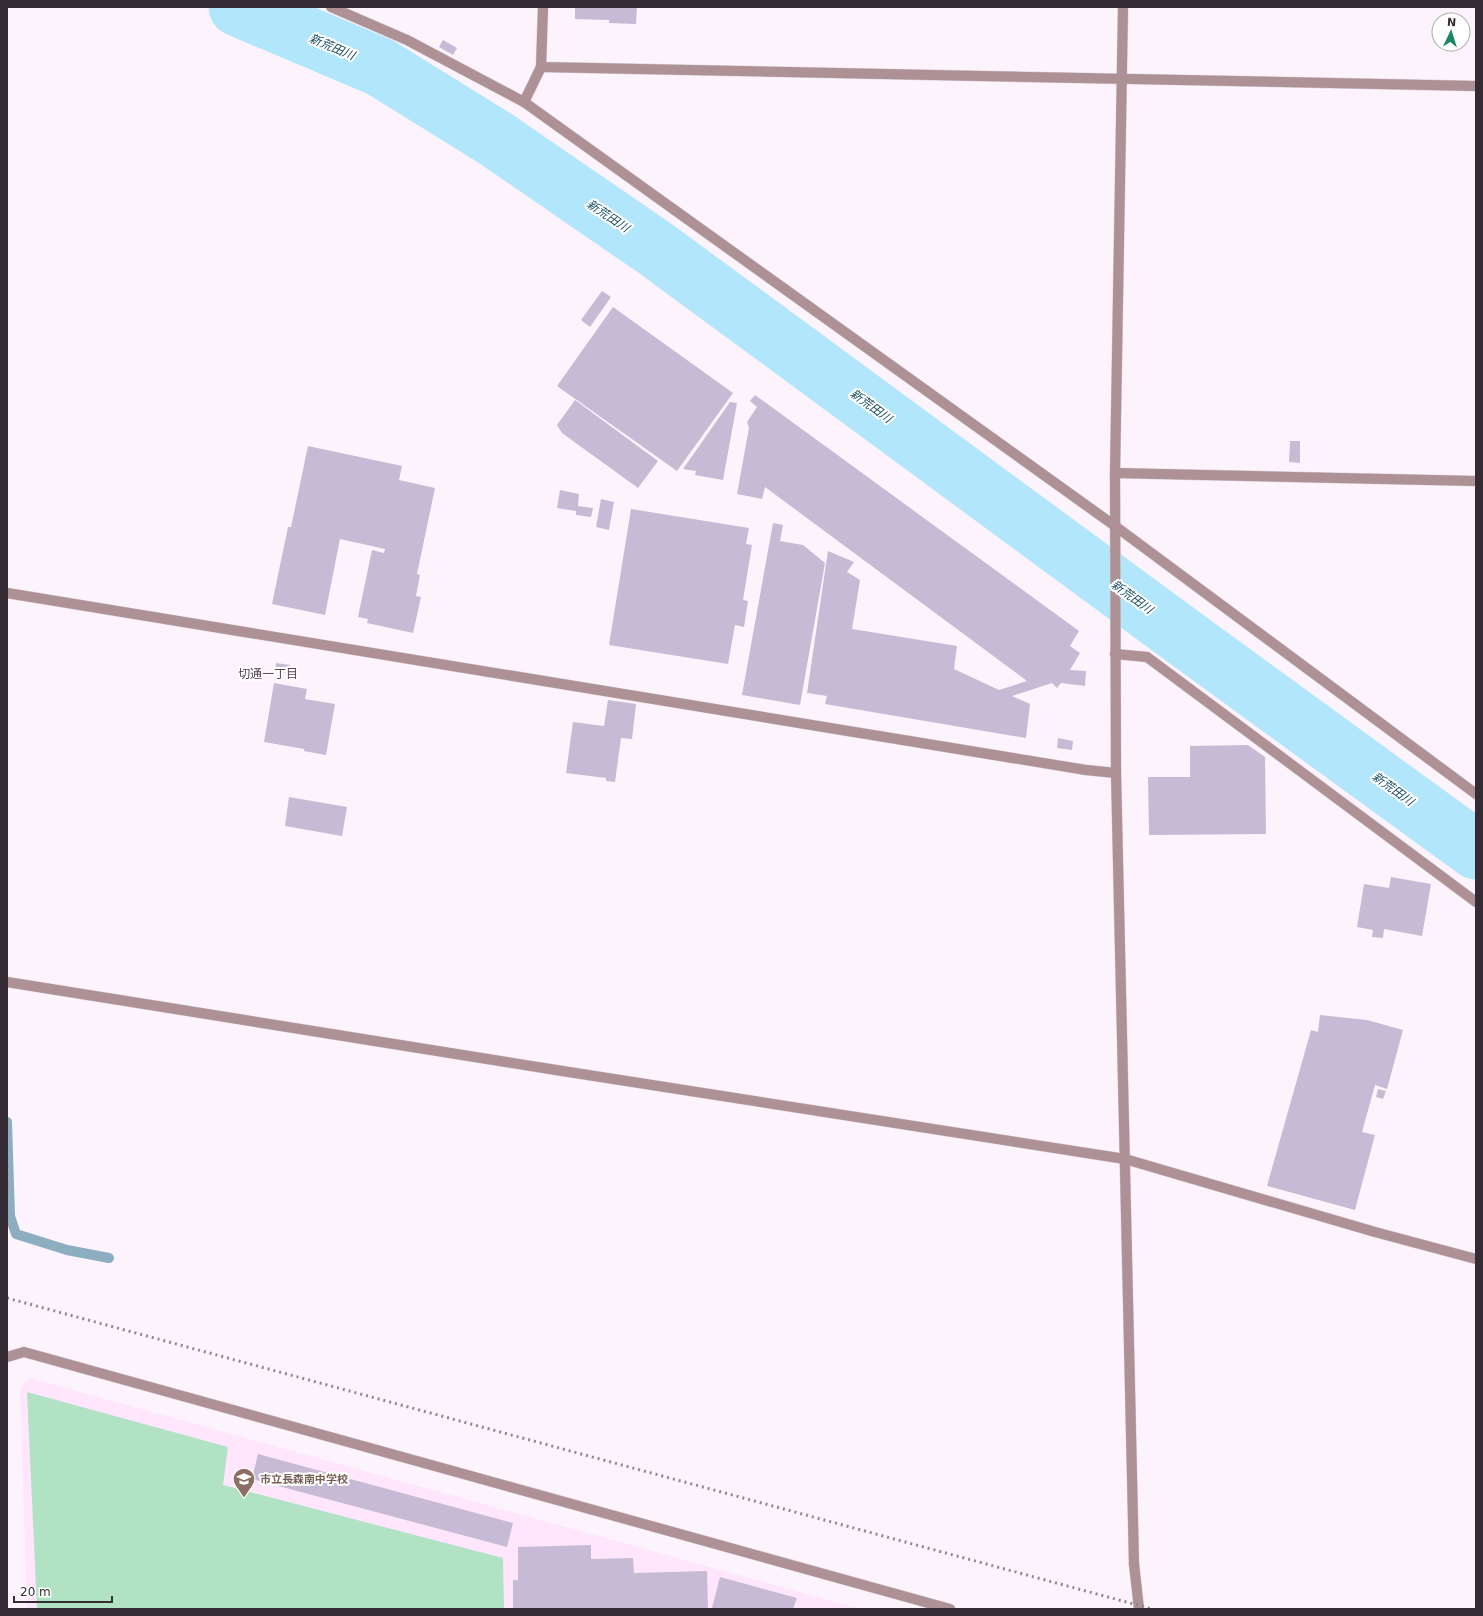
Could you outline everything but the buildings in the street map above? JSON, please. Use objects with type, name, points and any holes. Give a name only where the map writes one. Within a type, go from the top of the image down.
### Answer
[{"type":"street","points":[[331,7],[407,40],[524,102],[1115,526],[1476,794]]},
{"type":"street","points":[[524,102],[541,67],[542,7]]},
{"type":"street","points":[[1122,7],[1115,473],[1116,773],[1134,1564],[1139,1609]]},
{"type":"street","points":[[541,67],[1476,86]]},
{"type":"street","points":[[1115,473],[1476,481]]},
{"type":"street","points":[[7,593],[1086,770],[1116,773]]},
{"type":"street","points":[[1115,654],[1147,657],[1476,902]]},
{"type":"street","points":[[7,982],[1125,1159],[1375,1232],[1476,1259]]},
{"type":"street","points":[[7,1357],[24,1352],[950,1609]]},
{"type":"shaded area","name":"市立長森南中学校","points":[[30,1378],[861,1609],[27,1609],[20,1388]]},
{"type":"green space","name":"市立長森南中学校","points":[[27,1392],[228,1447],[223,1485],[503,1558],[504,1609],[37,1609]]},
{"type":"waterway","name":"新荒田川","points":[[238,7],[380,67],[496,139],[656,249],[1476,850]]},
{"type":"waterway","points":[[7,1122],[10,1216],[16,1234],[67,1250],[109,1258]]},
{"type":"railway","points":[[7,1298],[1152,1609]]},
{"type":"place","name":"市立長森南中学校","points":[[244,1498]]},
{"type":"district","name":"切通一丁目","points":[[268,674]]}]
